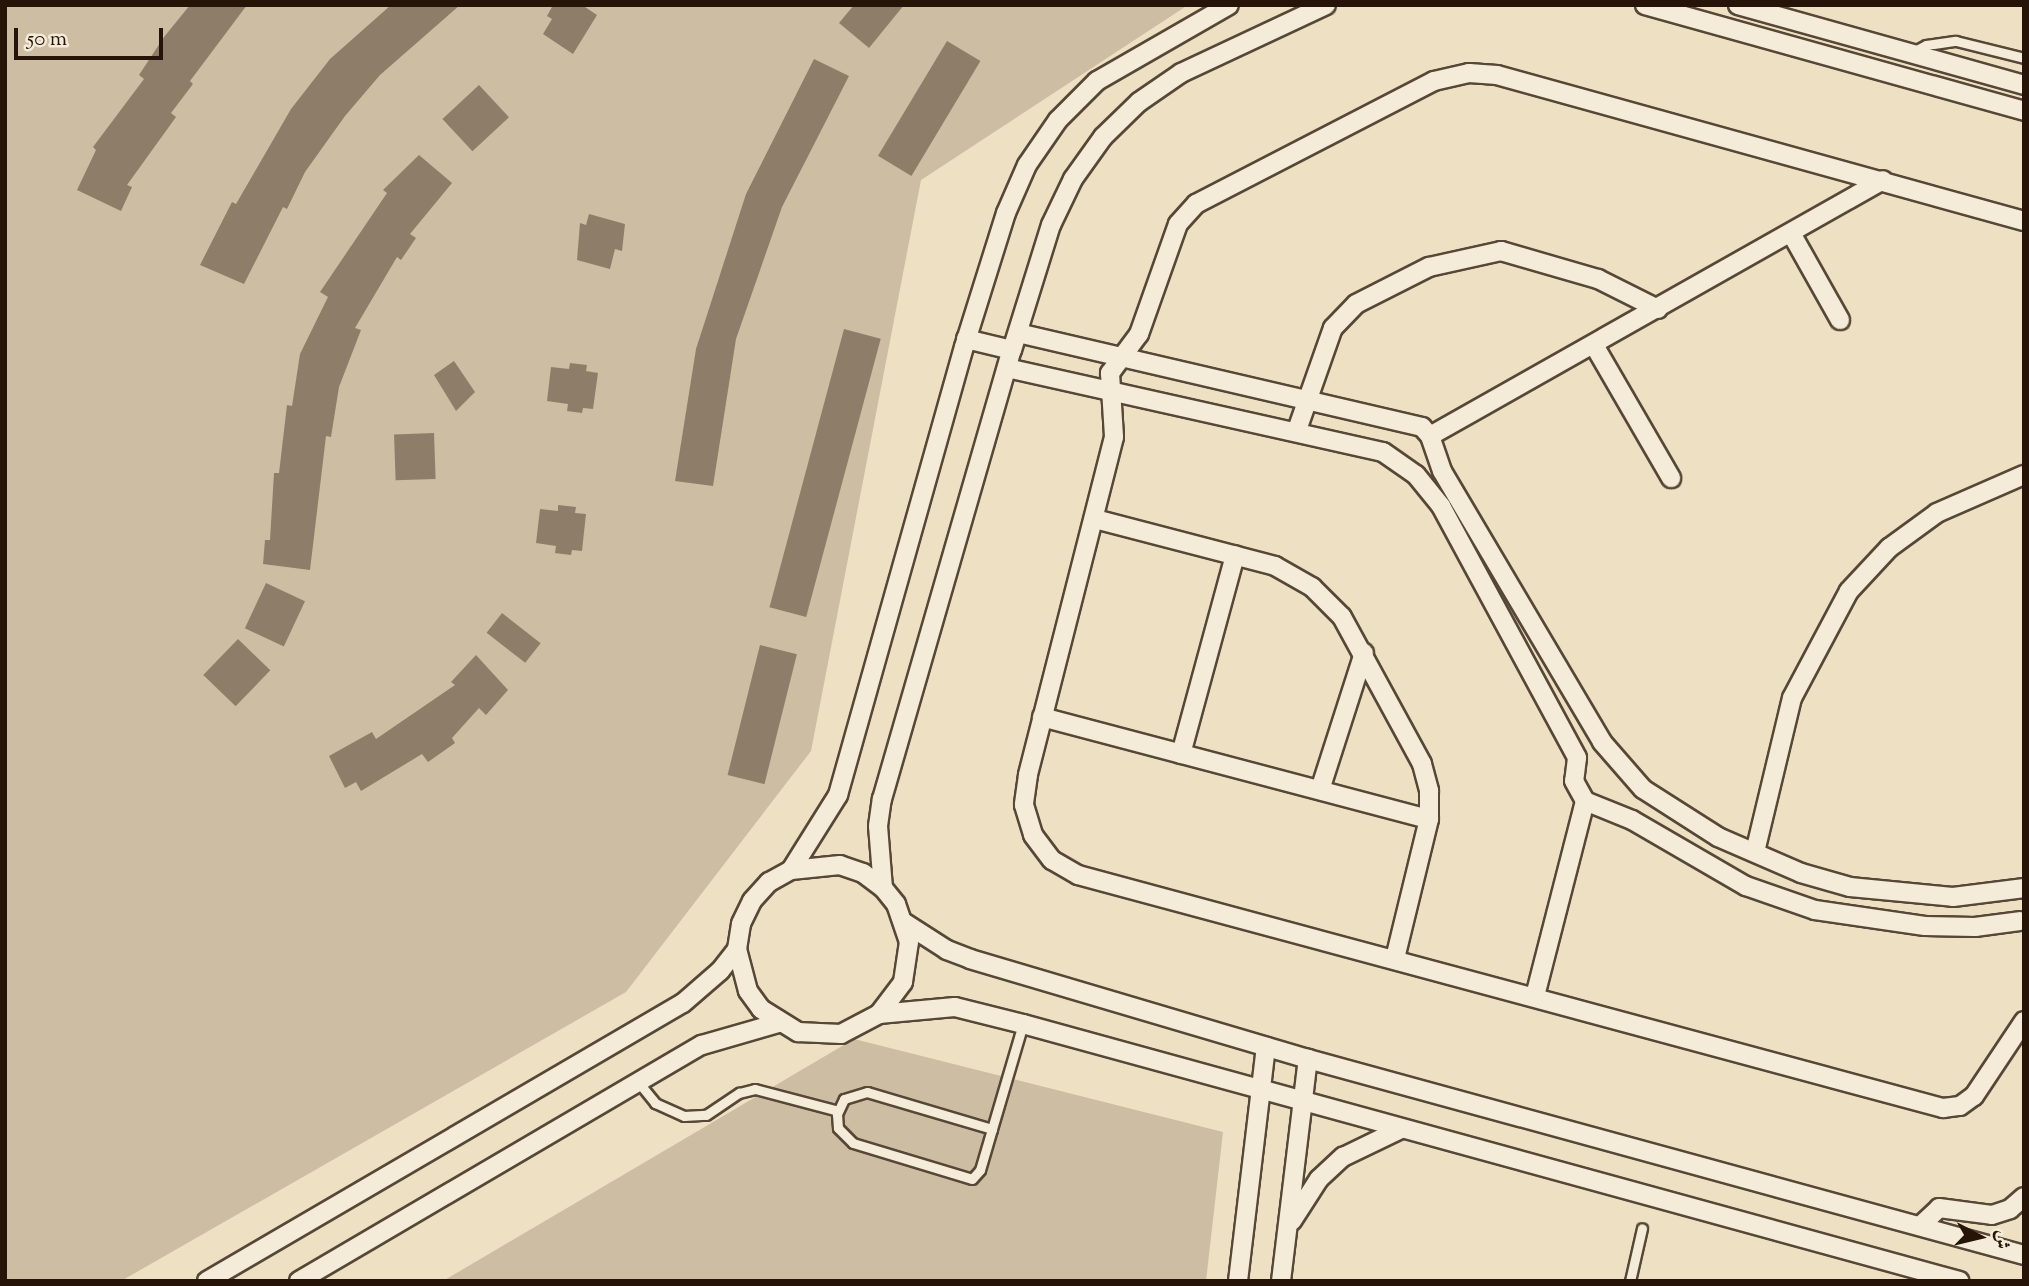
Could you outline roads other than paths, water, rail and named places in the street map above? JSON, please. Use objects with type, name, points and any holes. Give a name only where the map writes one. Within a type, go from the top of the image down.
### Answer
[{"type":"street","points":[[791,870],[838,794],[966,340],[1006,213],[1027,165],[1058,120],[1097,81],[1229,5]]},
{"type":"street","points":[[1326,5],[1181,73],[1139,102],[1103,138],[1073,180],[1051,225],[1012,350],[882,799],[878,826],[883,888],[905,923],[947,950],[970,959],[1308,1059],[2024,1255]]},
{"type":"street","points":[[1645,5],[2024,111]]},
{"type":"street","points":[[1738,5],[1907,56],[2024,85]]},
{"type":"street","points":[[2024,221],[1497,75],[1469,73],[1434,81],[1196,204],[1178,224],[1139,334],[1120,356],[1110,373],[1114,437],[1042,717],[1024,805],[1033,835],[1052,860],[1079,876],[1535,996],[1943,1108],[1960,1106],[1974,1096],[2024,1021]]},
{"type":"street","points":[[1430,436],[1883,180]]},
{"type":"street","points":[[1791,233],[1840,320]]},
{"type":"street","points":[[1297,430],[1304,401],[1333,328],[1356,304],[1429,267],[1470,255],[1501,251],[1598,279],[1658,309]]},
{"type":"street","points":[[966,340],[1012,350],[1120,356],[1388,421],[1414,424],[1430,436],[1442,471],[1602,742],[1643,789],[1706,830],[1755,852],[1850,887],[1953,897],[2024,888]]},
{"type":"street","points":[[1594,345],[1671,478]]},
{"type":"street","points":[[1012,350],[1110,392],[1297,430],[1383,452],[1416,475],[1441,506],[1577,758],[1574,781],[1585,801],[1632,821],[1746,886],[1815,910],[1925,926],[2022,924],[2005,892]]},
{"type":"street","points":[[1383,452],[1388,421]]},
{"type":"street","points":[[1755,852],[1792,698],[1849,591],[1889,548],[1937,513],[1973,493],[2024,475]]},
{"type":"street","points":[[1095,519],[1275,566],[1312,587],[1342,617],[1364,653],[1422,764],[1429,819],[1395,959]]},
{"type":"street","points":[[1181,754],[1235,555]]},
{"type":"street","points":[[1320,790],[1364,653]]},
{"type":"street","points":[[1042,717],[1429,819]]},
{"type":"street","points":[[1577,758],[1602,742]]},
{"type":"street","points":[[1535,996],[1585,801]]},
{"type":"street","points":[[883,888],[840,865],[815,864],[791,870],[769,883],[752,901],[741,924],[737,949],[748,991],[778,1023],[798,1032],[841,1034],[879,1014],[893,1000],[908,962],[905,923]]},
{"type":"street","points":[[207,1281],[683,1003],[720,971],[737,949]]},
{"type":"street","points":[[879,1014],[954,1007],[1023,1024],[1959,1281]]},
{"type":"street","points":[[299,1281],[725,1035],[778,1023]]},
{"type":"street","points":[[1238,1281],[1258,1089],[1266,1047]]},
{"type":"street","points":[[1281,1281],[1308,1059]]},
{"type":"street","points":[[1285,1234],[1300,1204],[1327,1171],[1371,1140],[1401,1129]]},
{"type":"street","points":[[1920,1226],[1939,1208],[1992,1215],[2010,1209],[2024,1197]]},
{"type":"lane","points":[[1907,56],[1926,45],[1956,41],[2024,58]]},
{"type":"lane","points":[[992,1129],[867,1092],[851,1094],[838,1111],[838,1128],[853,1143],[966,1180],[980,1170],[1023,1024]]},
{"type":"lane","points":[[639,1083],[655,1103],[684,1116],[706,1115],[739,1093],[755,1089],[838,1111]]},
{"type":"lane","points":[[1630,1281],[1642,1228]]}]
